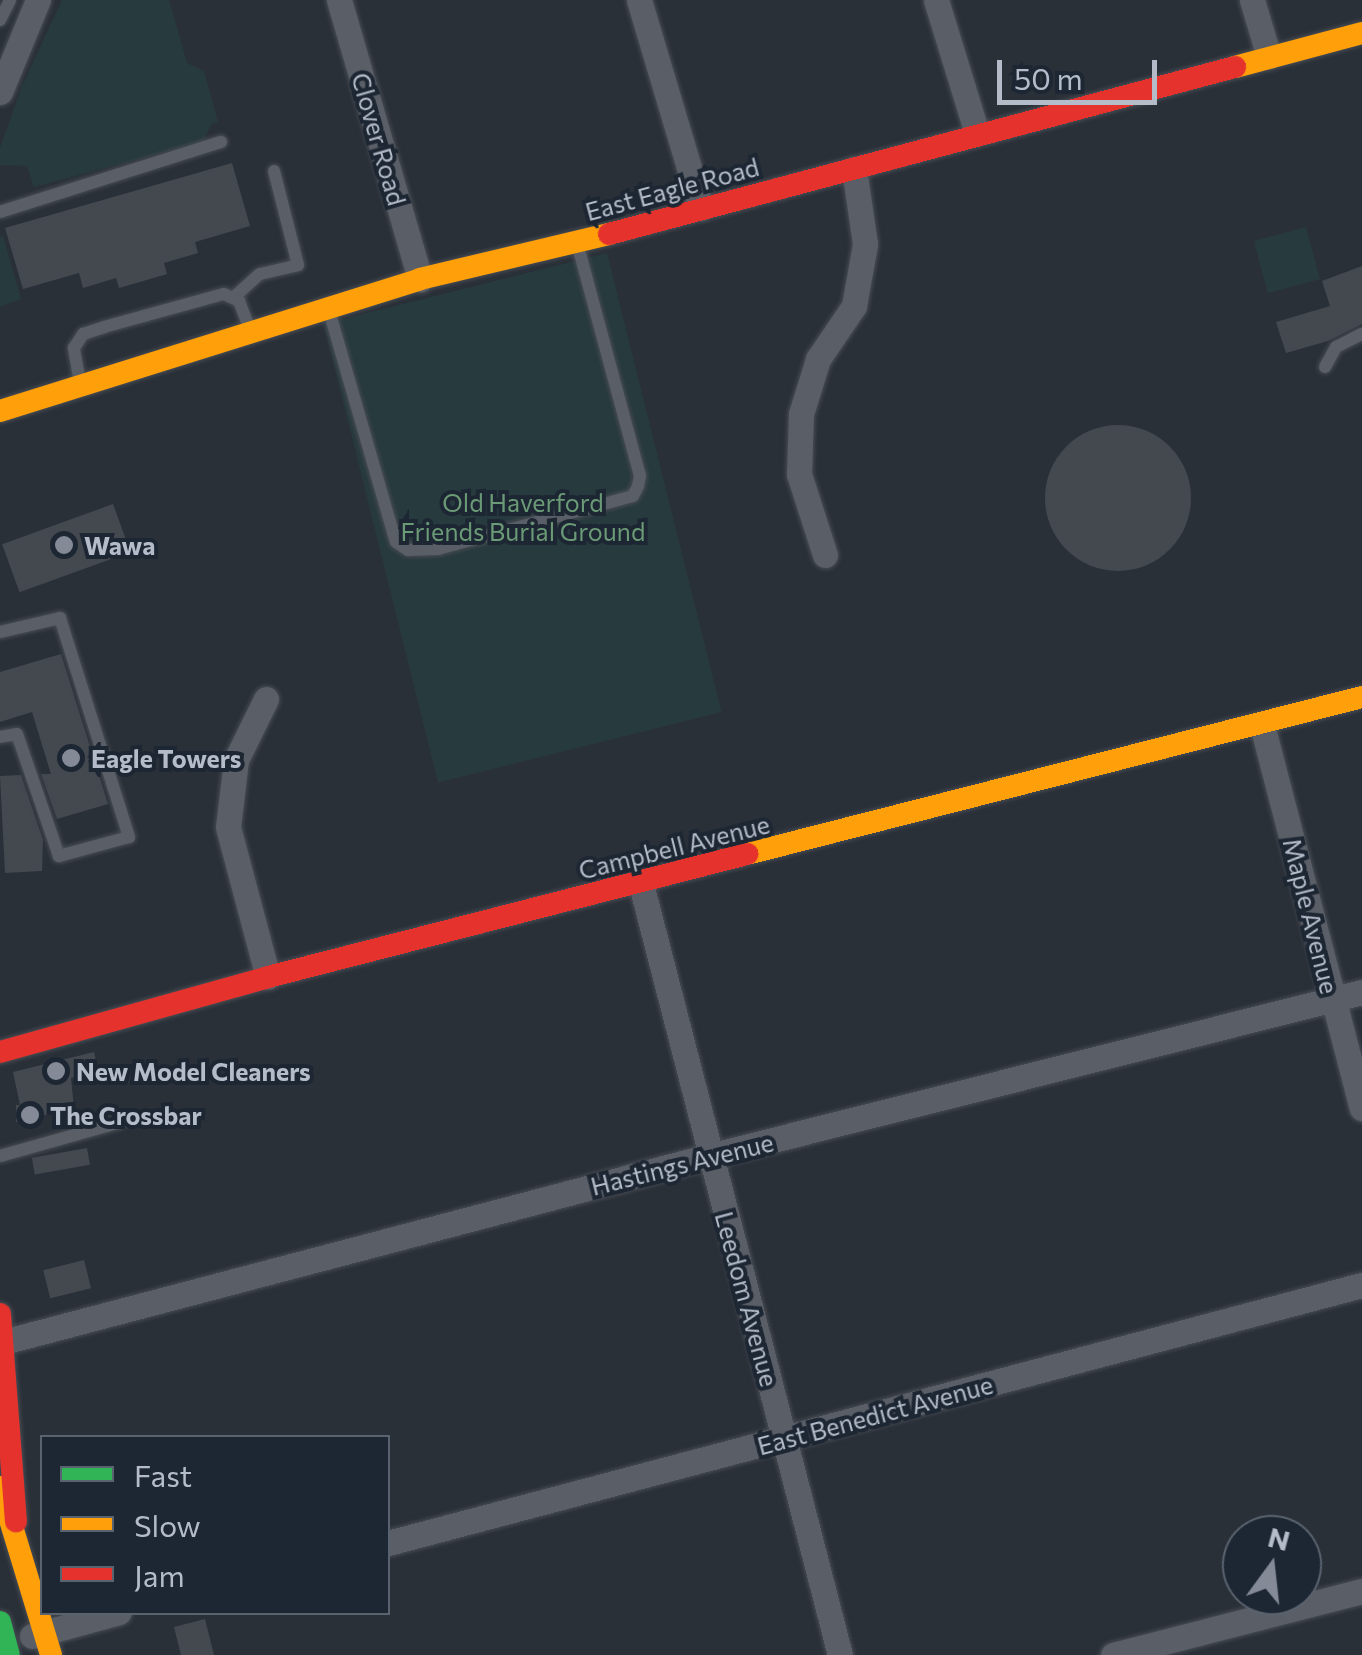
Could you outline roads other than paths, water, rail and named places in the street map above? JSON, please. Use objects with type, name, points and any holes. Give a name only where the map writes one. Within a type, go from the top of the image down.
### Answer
[{"type":"street","points":[[0,92],[38,0]]},
{"type":"street","name":"Clover Road","points":[[339,0],[420,278]]},
{"type":"street","points":[[638,0],[701,208]]},
{"type":"street","points":[[936,0],[977,132]]},
{"type":"street","points":[[1252,0],[1269,57]]},
{"type":"street","name":"East Eagle Road","points":[[0,410],[420,278],[577,243],[977,132],[1362,33]]},
{"type":"street","points":[[825,556],[799,474],[800,414],[818,359],[854,306],[866,244],[854,169]]},
{"type":"street","name":"Campbell Avenue","points":[[0,1052],[268,977],[1362,697]]},
{"type":"street","points":[[266,698],[236,760],[228,826],[268,977]]},
{"type":"street","name":"Maple Avenue","points":[[1262,725],[1362,1108]]},
{"type":"street","name":"Leedom Avenue","points":[[641,884],[840,1655]]},
{"type":"street","name":"Hastings Avenue","points":[[3,1342],[709,1156],[1362,992]]},
{"type":"street","name":"East Benedict Avenue","points":[[390,1542],[1362,1284]]},
{"type":"street","points":[[0,1314],[18,1544]]},
{"type":"street","points":[[0,1487],[48,1644]]},
{"type":"street","points":[[1112,1655],[1362,1591]]},
{"type":"street","points":[[4,1642],[48,1644],[112,1615]]},
{"type":"lane","points":[[0,20],[10,0]]},
{"type":"lane","points":[[0,212],[221,142]]},
{"type":"lane","points":[[234,298],[260,274],[298,265],[274,171]]},
{"type":"lane","points":[[328,308],[396,542],[408,550],[438,549],[633,496],[638,486],[640,476],[577,243]]},
{"type":"lane","points":[[81,385],[74,348],[82,334],[224,294],[239,300],[251,332]]},
{"type":"lane","points":[[1325,367],[1336,347],[1362,334]]},
{"type":"lane","points":[[0,632],[60,618],[128,837],[58,856],[18,734],[0,737]]},
{"type":"lane","points":[[0,1156],[121,1122]]},
{"type":"place","name":"Wawa","points":[[64,545]]},
{"type":"place","name":"Eagle Towers","points":[[71,758]]},
{"type":"place","name":"New Model Cleaners","points":[[56,1071]]},
{"type":"place","name":"The Crossbar","points":[[30,1115]]},
{"type":"park label","name":"Old Haverford Friends Burial Ground","points":[[523,518]]}]
